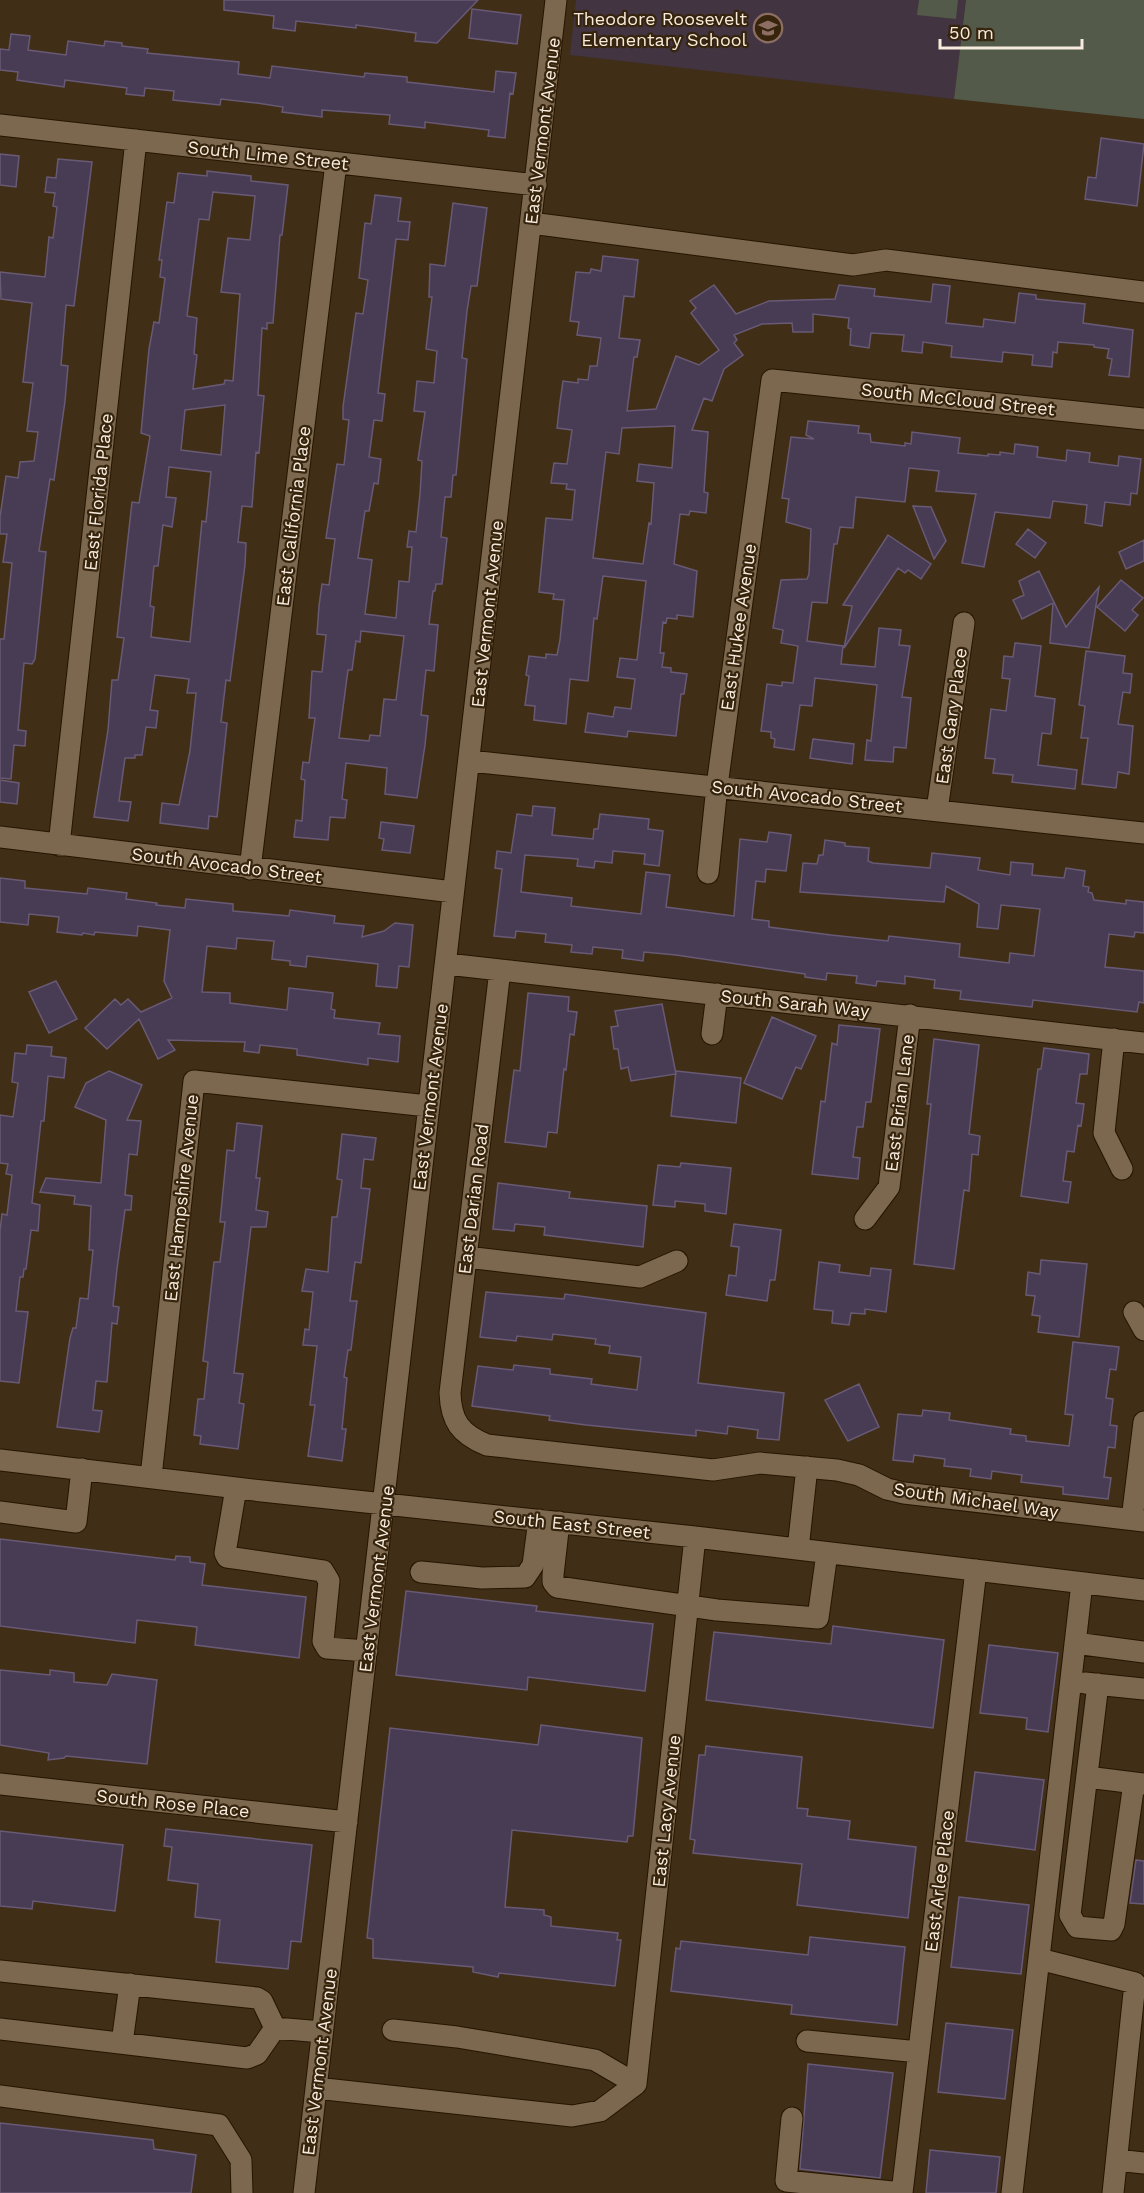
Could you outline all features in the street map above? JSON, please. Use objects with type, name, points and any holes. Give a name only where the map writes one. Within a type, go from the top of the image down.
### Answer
[{"type":"street","name":"East Vermont Avenue","points":[[304,2193],[385,1504],[428,1106],[447,964],[453,892],[470,761],[556,0]]},
{"type":"street","name":"South Lime Street","points":[[0,125],[536,185]]},
{"type":"street","name":"East Florida Place","points":[[59,845],[136,140]]},
{"type":"street","name":"East California Place","points":[[250,868],[336,163]]},
{"type":"street","points":[[531,223],[853,265],[886,260],[1144,292]]},
{"type":"street","name":"South McCloud Street","points":[[772,380],[1144,419]]},
{"type":"street","name":"East Hukee Avenue","points":[[708,873],[717,786],[772,380]]},
{"type":"street","name":"East Gary Place","points":[[937,810],[964,622]]},
{"type":"street","name":"South Avocado Street","points":[[470,761],[1144,833]]},
{"type":"street","name":"South Avocado Street","points":[[0,837],[453,892]]},
{"type":"street","name":"South Sarah Way","points":[[447,964],[1144,1042]]},
{"type":"street","name":"East Darian Road","points":[[458,1428],[451,1411],[450,1393],[500,969]]},
{"type":"street","points":[[712,1034],[717,994]]},
{"type":"street","name":"East Brian Lane","points":[[865,1220],[889,1187],[910,1015]]},
{"type":"street","points":[[1114,1039],[1104,1132],[1122,1169]]},
{"type":"street","name":"East Hampshire Avenue","points":[[151,1477],[194,1081],[428,1106]]},
{"type":"street","points":[[466,1257],[640,1277],[676,1260]]},
{"type":"street","points":[[1138,1520],[1144,1422]]},
{"type":"street","name":"South Michael Way","points":[[458,1428],[471,1439],[487,1445],[713,1470],[760,1462],[807,1467],[860,1475],[886,1489],[904,1493],[1138,1520]]},
{"type":"street","name":"South East Street","points":[[0,1460],[236,1488],[695,1537],[1144,1590]]},
{"type":"street","points":[[798,1550],[807,1467]]},
{"type":"street","points":[[0,1512],[76,1522],[82,1469]]},
{"type":"street","points":[[236,1488],[225,1553],[227,1557],[232,1560],[323,1571],[329,1581],[323,1641],[327,1648],[367,1651]]},
{"type":"street","points":[[421,1572],[482,1578],[525,1576],[533,1565],[549,1521]]},
{"type":"street","points":[[549,1521],[553,1582],[557,1587],[688,1604],[717,1610],[818,1618],[827,1553]]},
{"type":"street","name":"East Lacy Avenue","points":[[636,2084],[695,1537]]},
{"type":"street","name":"East Arlee Place","points":[[902,2193],[976,1570]]},
{"type":"street","points":[[1012,2193],[1082,1583]]},
{"type":"street","points":[[1075,1643],[1144,1652]]},
{"type":"street","points":[[1070,1681],[1144,1689]]},
{"type":"street","points":[[1087,1777],[1139,1784],[1114,1924],[1111,1929],[1104,1930],[1077,1927],[1070,1915],[1098,1684]]},
{"type":"street","name":"South Rose Place","points":[[0,1784],[347,1822]]},
{"type":"street","points":[[1039,1959],[1140,1983],[1134,2090],[1117,2160],[1113,2193]]},
{"type":"street","points":[[0,1971],[257,1998],[262,2001],[275,2028]]},
{"type":"street","points":[[122,2043],[130,1984]]},
{"type":"street","points":[[275,2028],[322,2032]]},
{"type":"street","points":[[0,2029],[247,2058],[257,2054],[275,2028]]},
{"type":"street","points":[[316,2088],[572,2116],[600,2111],[636,2084],[595,2060],[457,2037],[393,2030]]},
{"type":"street","points":[[807,2041],[919,2052]]},
{"type":"street","points":[[0,2096],[219,2125],[241,2160],[242,2193]]},
{"type":"street","points":[[792,2118],[786,2181],[902,2193]]},
{"type":"street","points":[[1117,2160],[1144,2163]]},
{"type":"shaded area","name":"Theodore Roosevelt Elementary School","points":[[576,0],[966,0],[954,99],[570,55]]},
{"type":"green space","points":[[919,0],[958,0],[956,19],[917,15]]},
{"type":"green space","points":[[966,0],[1144,0],[1144,119],[954,99]]},
{"type":"building","points":[[224,0],[478,0],[437,43],[415,41],[416,33],[356,25],[356,28],[296,21],[295,31],[273,28],[274,16],[224,10]]},
{"type":"building","points":[[472,9],[521,15],[517,44],[469,38]]},
{"type":"building","points":[[11,34],[30,36],[28,50],[66,55],[68,41],[104,46],[105,41],[122,43],[122,46],[148,49],[147,53],[239,62],[238,74],[270,78],[272,66],[364,77],[365,73],[407,77],[407,82],[494,92],[496,71],[516,73],[513,94],[510,93],[505,138],[488,136],[489,130],[425,122],[425,128],[389,124],[390,115],[322,110],[322,117],[282,112],[283,107],[257,103],[221,99],[220,105],[173,100],[174,91],[145,88],[144,96],[126,94],[127,88],[65,80],[64,87],[17,80],[18,72],[0,70],[0,49],[9,50]]},
{"type":"building","points":[[1101,138],[1144,144],[1137,206],[1085,199],[1088,177],[1096,178]]},
{"type":"building","points":[[0,154],[19,156],[16,187],[0,185]]},
{"type":"building","points":[[58,159],[92,162],[74,306],[66,305],[61,365],[68,366],[65,401],[54,480],[50,479],[39,551],[46,552],[35,659],[32,664],[24,663],[18,730],[26,731],[25,746],[14,745],[11,779],[0,778],[0,639],[4,639],[12,563],[3,562],[7,534],[0,534],[0,517],[6,476],[18,478],[20,462],[34,461],[38,432],[27,431],[33,383],[23,382],[32,303],[1,299],[0,272],[45,277],[49,237],[53,238],[57,207],[53,206],[55,193],[45,192],[47,177],[56,178]]},
{"type":"building","points":[[207,171],[251,176],[251,181],[288,185],[282,235],[280,235],[273,323],[267,323],[267,329],[262,328],[258,395],[264,396],[259,453],[256,452],[252,507],[242,506],[238,542],[246,543],[245,565],[230,681],[226,680],[221,722],[227,723],[217,817],[209,816],[208,829],[160,823],[162,803],[179,805],[190,751],[196,693],[187,693],[189,679],[155,675],[150,710],[158,711],[156,728],[146,727],[142,755],[125,758],[119,801],[131,802],[128,821],[94,817],[108,730],[112,680],[118,680],[124,638],[117,637],[132,502],[139,503],[150,436],[141,433],[149,349],[154,322],[159,323],[165,278],[160,277],[162,260],[159,260],[167,202],[174,203],[178,173],[207,176]],"holes":[[[213,192],[255,196],[250,240],[228,238],[221,292],[240,294],[233,381],[225,380],[224,384],[193,389],[197,355],[194,354],[197,318],[187,316],[199,219],[209,220]],[[225,405],[221,455],[181,450],[185,410]],[[169,467],[211,472],[206,522],[202,521],[190,642],[151,637],[154,607],[150,606],[154,566],[158,566],[163,525],[172,527],[176,498],[166,497]]]},
{"type":"building","points":[[375,195],[401,198],[398,221],[410,222],[408,240],[396,239],[378,393],[385,394],[382,421],[374,420],[369,457],[381,459],[378,484],[374,483],[369,511],[365,511],[358,558],[372,560],[365,614],[396,618],[399,581],[409,582],[412,547],[407,547],[409,531],[416,532],[420,494],[422,461],[418,460],[425,412],[414,411],[417,381],[434,383],[437,351],[426,349],[432,297],[429,297],[430,264],[445,266],[453,203],[487,208],[477,286],[471,286],[467,311],[462,358],[467,359],[456,475],[453,475],[451,497],[445,497],[441,537],[447,538],[442,584],[436,584],[435,591],[433,591],[429,624],[438,625],[434,671],[426,670],[421,715],[428,716],[425,745],[417,798],[385,794],[387,768],[346,763],[342,799],[347,800],[345,818],[330,817],[328,840],[294,837],[296,820],[302,821],[305,780],[301,779],[303,762],[309,763],[315,718],[309,718],[312,671],[322,672],[326,635],[317,634],[319,606],[322,584],[329,585],[335,539],[326,538],[337,464],[344,465],[349,420],[343,419],[343,407],[356,313],[363,314],[368,280],[359,278],[365,223],[371,224]],"holes":[[[361,631],[404,636],[396,700],[384,699],[380,736],[370,735],[369,741],[339,738],[348,670],[352,670],[356,641],[360,642]]]},
{"type":"building","points":[[603,256],[638,260],[634,297],[624,296],[619,338],[640,340],[637,357],[634,357],[627,411],[656,409],[676,356],[699,365],[719,350],[691,313],[696,308],[690,301],[714,285],[736,314],[769,301],[835,299],[839,285],[875,289],[874,296],[931,302],[933,284],[950,286],[946,323],[983,327],[984,319],[1015,323],[1019,293],[1036,295],[1036,299],[1085,304],[1083,323],[1133,330],[1129,377],[1109,375],[1112,359],[1107,358],[1109,349],[1094,347],[1094,345],[1058,342],[1057,353],[1053,352],[1052,367],[1032,365],[1033,355],[1003,352],[1002,362],[951,357],[952,346],[923,342],[922,353],[902,351],[904,335],[871,333],[869,348],[850,345],[849,318],[813,314],[813,332],[793,332],[792,323],[762,324],[734,335],[737,340],[734,343],[743,355],[724,369],[712,401],[704,398],[692,430],[708,432],[704,492],[708,493],[706,513],[690,511],[689,515],[680,514],[674,564],[697,571],[693,617],[677,615],[677,619],[667,618],[666,623],[663,622],[660,653],[664,653],[662,667],[671,668],[671,672],[687,674],[684,694],[681,694],[676,736],[628,731],[627,737],[585,732],[588,713],[613,717],[615,707],[631,709],[635,679],[617,677],[620,658],[637,660],[646,581],[603,576],[597,619],[594,618],[588,681],[570,679],[566,724],[534,720],[535,706],[525,705],[529,676],[526,675],[529,656],[546,658],[546,654],[557,655],[560,640],[564,600],[553,599],[554,594],[539,592],[546,518],[572,520],[575,490],[566,489],[567,484],[551,483],[554,463],[567,464],[572,430],[557,428],[560,402],[563,381],[578,383],[578,379],[588,380],[590,366],[597,366],[601,338],[577,335],[579,322],[570,321],[576,272],[590,273],[591,269],[601,271]],"holes":[[[675,426],[672,468],[639,464],[637,481],[654,483],[651,524],[649,523],[643,564],[593,558],[606,452],[619,454],[622,428]]]},
{"type":"building","points":[[808,421],[859,426],[858,433],[870,434],[871,442],[905,446],[905,443],[911,444],[912,432],[960,438],[958,453],[988,456],[988,454],[1000,455],[1000,452],[1014,454],[1015,444],[1038,447],[1037,457],[1066,461],[1067,450],[1090,453],[1089,462],[1118,466],[1119,456],[1141,459],[1137,494],[1131,493],[1130,505],[1105,502],[1102,526],[1085,523],[1087,505],[1053,501],[1050,518],[995,512],[984,567],[962,563],[976,494],[936,491],[939,471],[909,468],[905,502],[856,497],[853,528],[840,527],[837,544],[834,544],[827,603],[812,602],[807,641],[843,646],[841,664],[875,667],[879,628],[901,630],[899,645],[910,646],[902,697],[911,698],[906,748],[894,747],[893,762],[865,760],[867,740],[871,741],[877,685],[815,678],[812,706],[800,705],[794,750],[774,747],[775,739],[771,738],[771,732],[761,731],[767,684],[782,686],[782,682],[793,683],[798,646],[781,643],[783,630],[773,628],[781,580],[807,579],[809,574],[811,529],[786,522],[789,499],[782,498],[791,437],[814,439],[806,435]]},
{"type":"building","points":[[913,506],[931,507],[946,541],[934,559]]},
{"type":"building","points":[[1028,529],[1046,543],[1035,558],[1016,544]]},
{"type":"building","points":[[888,535],[931,564],[921,579],[908,570],[905,573],[898,568],[844,648],[852,606],[843,605]]},
{"type":"building","points":[[1144,540],[1144,561],[1126,569],[1119,552]]},
{"type":"building","points":[[1039,571],[1066,627],[1099,587],[1089,648],[1050,643],[1053,603],[1022,619],[1013,600],[1024,595],[1019,581]]},
{"type":"building","points":[[1121,580],[1143,598],[1132,610],[1138,615],[1125,631],[1097,607]]},
{"type":"building","points":[[1015,643],[1041,646],[1035,696],[1055,699],[1051,734],[1042,733],[1038,765],[1077,770],[1075,789],[1012,782],[1013,775],[993,773],[995,759],[985,758],[991,709],[1006,711],[1010,679],[1002,678],[1004,656],[1013,657]]},
{"type":"building","points":[[1086,651],[1125,656],[1123,673],[1132,674],[1130,693],[1123,692],[1118,724],[1133,726],[1129,774],[1118,772],[1116,788],[1082,784],[1088,738],[1081,738],[1085,706],[1079,705]]},
{"type":"building","points":[[813,739],[854,744],[852,764],[810,758]]},
{"type":"building","points":[[0,780],[19,783],[17,804],[0,802]]},
{"type":"building","points":[[533,806],[555,808],[552,835],[593,839],[594,829],[598,829],[600,814],[649,819],[648,829],[663,831],[659,866],[644,864],[645,854],[613,851],[612,863],[595,861],[594,868],[577,866],[578,859],[525,855],[521,892],[572,898],[571,906],[641,914],[646,872],[670,875],[666,907],[734,916],[740,839],[767,842],[769,832],[791,835],[786,871],[766,869],[765,882],[756,881],[752,919],[769,921],[769,927],[831,935],[888,941],[889,936],[960,944],[959,957],[1009,963],[1010,953],[1034,956],[1040,909],[1001,905],[998,929],[977,927],[979,904],[946,886],[944,902],[800,892],[803,863],[817,864],[819,855],[823,855],[825,840],[845,843],[845,846],[869,848],[868,861],[873,863],[930,868],[932,853],[980,858],[978,870],[1010,875],[1011,862],[1033,864],[1032,875],[1064,878],[1066,868],[1085,871],[1083,886],[1089,887],[1088,892],[1092,893],[1094,900],[1126,904],[1126,900],[1144,902],[1144,933],[1135,932],[1134,937],[1109,934],[1105,967],[1144,971],[1144,1003],[1139,1002],[1137,1012],[1033,1000],[1032,1007],[960,999],[961,991],[934,988],[935,980],[905,976],[905,984],[877,981],[876,986],[856,983],[857,976],[827,973],[826,980],[805,977],[805,974],[676,955],[644,952],[643,961],[622,958],[623,950],[593,947],[592,954],[571,952],[572,945],[545,942],[546,934],[516,931],[515,938],[494,936],[502,869],[495,868],[497,851],[511,853],[517,814],[532,816]]},
{"type":"building","points":[[381,822],[414,826],[410,853],[382,850],[384,839],[379,838]]},
{"type":"building","points":[[0,878],[25,881],[25,888],[87,894],[88,888],[127,893],[126,899],[157,903],[156,905],[185,908],[186,899],[233,904],[233,911],[289,916],[290,910],[335,916],[334,923],[364,926],[362,937],[384,931],[395,923],[413,925],[409,967],[399,966],[397,988],[376,986],[378,964],[307,956],[306,967],[290,965],[290,961],[272,959],[274,941],[237,938],[236,949],[207,946],[202,992],[230,993],[230,1003],[287,1010],[289,988],[333,993],[331,1009],[335,1010],[334,1018],[380,1023],[378,1034],[400,1036],[398,1062],[368,1058],[368,1065],[297,1055],[297,1049],[260,1045],[259,1053],[244,1051],[245,1042],[168,1040],[175,1050],[158,1059],[139,1019],[107,1049],[85,1028],[115,999],[121,1005],[128,999],[141,1012],[172,998],[164,981],[170,930],[138,926],[137,936],[95,932],[94,935],[83,933],[82,935],[57,932],[59,917],[29,914],[28,925],[0,922]]},
{"type":"building","points":[[56,981],[77,1019],[49,1033],[29,992]]},
{"type":"building","points":[[528,993],[569,997],[568,1011],[577,1012],[574,1035],[570,1034],[566,1070],[564,1069],[557,1133],[548,1132],[546,1147],[505,1142],[514,1070],[520,1071]]},
{"type":"building","points":[[662,1004],[676,1074],[631,1081],[628,1067],[621,1069],[618,1049],[614,1049],[611,1027],[618,1026],[615,1011]]},
{"type":"building","points":[[772,1017],[816,1036],[801,1069],[796,1067],[782,1099],[744,1083]]},
{"type":"building","points":[[839,1025],[880,1029],[871,1102],[866,1102],[863,1127],[857,1127],[853,1157],[860,1158],[858,1179],[812,1174],[821,1101],[825,1102],[832,1043],[837,1045]]},
{"type":"building","points":[[934,1039],[979,1045],[969,1134],[980,1136],[978,1155],[972,1154],[969,1191],[964,1190],[954,1269],[914,1264],[931,1104],[927,1104]]},
{"type":"building","points":[[27,1045],[52,1047],[51,1056],[66,1058],[64,1078],[48,1076],[44,1121],[41,1121],[32,1203],[40,1205],[38,1231],[31,1230],[26,1269],[24,1269],[23,1277],[20,1277],[16,1311],[28,1312],[19,1383],[0,1381],[0,1231],[2,1214],[7,1215],[12,1175],[6,1174],[8,1164],[0,1163],[0,1115],[13,1117],[18,1083],[12,1082],[15,1053],[26,1054]]},
{"type":"building","points":[[1044,1048],[1089,1054],[1087,1074],[1080,1074],[1076,1103],[1084,1104],[1081,1126],[1078,1125],[1074,1152],[1067,1151],[1063,1181],[1071,1182],[1068,1203],[1021,1196],[1038,1069],[1041,1069]]},
{"type":"building","points":[[109,1071],[142,1085],[127,1120],[141,1121],[137,1155],[129,1154],[125,1195],[132,1196],[131,1210],[125,1210],[113,1306],[119,1307],[117,1324],[112,1323],[107,1382],[96,1381],[93,1410],[102,1411],[99,1432],[57,1427],[70,1338],[73,1328],[76,1328],[80,1298],[88,1299],[93,1250],[89,1250],[91,1206],[74,1204],[75,1196],[40,1192],[46,1178],[101,1183],[106,1120],[75,1107],[86,1083]]},
{"type":"building","points":[[676,1071],[741,1078],[736,1123],[671,1116]]},
{"type":"building","points":[[237,1123],[262,1126],[256,1178],[260,1178],[256,1210],[268,1212],[266,1227],[251,1227],[234,1373],[243,1374],[239,1403],[244,1404],[238,1449],[200,1444],[201,1436],[194,1435],[198,1399],[204,1399],[208,1362],[203,1361],[214,1262],[220,1262],[225,1222],[220,1222],[227,1150],[234,1151]]},
{"type":"building","points":[[342,1134],[376,1138],[373,1160],[364,1159],[361,1188],[370,1189],[361,1263],[355,1262],[350,1301],[357,1301],[351,1350],[348,1350],[344,1377],[347,1378],[342,1429],[346,1429],[342,1461],[308,1456],[315,1405],[310,1405],[317,1346],[303,1345],[305,1329],[309,1330],[313,1292],[302,1291],[306,1269],[328,1272],[332,1217],[337,1217],[342,1180],[337,1179]]},
{"type":"building","points":[[681,1163],[731,1168],[726,1214],[705,1211],[705,1204],[675,1201],[675,1207],[653,1205],[658,1165],[680,1167]]},
{"type":"building","points":[[498,1183],[570,1192],[569,1198],[647,1206],[643,1247],[544,1235],[545,1227],[515,1224],[514,1231],[493,1229]]},
{"type":"building","points":[[734,1224],[781,1230],[775,1280],[770,1280],[767,1301],[726,1295],[729,1275],[736,1276],[739,1247],[731,1246]]},
{"type":"building","points":[[1041,1260],[1087,1264],[1079,1337],[1038,1332],[1040,1316],[1032,1315],[1035,1296],[1026,1295],[1028,1272],[1040,1274]]},
{"type":"building","points":[[819,1262],[840,1265],[839,1272],[870,1276],[871,1268],[891,1270],[886,1312],[865,1309],[865,1314],[851,1313],[849,1325],[832,1323],[833,1311],[814,1309]]},
{"type":"building","points":[[486,1292],[564,1299],[565,1294],[706,1313],[698,1383],[784,1393],[779,1440],[757,1438],[758,1430],[728,1426],[727,1434],[696,1430],[696,1436],[586,1425],[549,1420],[550,1416],[472,1406],[478,1366],[513,1370],[514,1365],[550,1369],[550,1374],[592,1379],[591,1384],[637,1390],[641,1357],[609,1353],[610,1346],[595,1344],[596,1339],[553,1334],[552,1340],[517,1336],[516,1341],[480,1337]]},
{"type":"building","points":[[1073,1342],[1119,1347],[1116,1370],[1110,1369],[1106,1398],[1113,1399],[1110,1425],[1117,1426],[1115,1448],[1108,1447],[1104,1477],[1111,1478],[1108,1499],[1063,1494],[1063,1487],[1021,1482],[1022,1475],[992,1471],[991,1479],[970,1476],[971,1469],[944,1466],[945,1459],[914,1455],[913,1462],[893,1460],[898,1414],[922,1416],[923,1410],[950,1413],[949,1420],[1011,1429],[1010,1434],[1026,1436],[1026,1441],[1069,1446],[1073,1415],[1065,1414]]},
{"type":"building","points":[[859,1384],[879,1427],[848,1441],[825,1400]]},
{"type":"building","points":[[0,1539],[175,1560],[176,1556],[190,1557],[190,1562],[205,1564],[202,1585],[306,1597],[299,1658],[195,1645],[197,1627],[137,1620],[135,1643],[0,1626]]},
{"type":"building","points":[[406,1591],[537,1606],[536,1611],[653,1624],[645,1691],[528,1677],[527,1690],[396,1675]]},
{"type":"building","points":[[833,1626],[944,1640],[933,1728],[706,1700],[714,1632],[831,1644]]},
{"type":"building","points":[[989,1645],[1058,1653],[1048,1732],[1026,1729],[1027,1718],[980,1713]]},
{"type":"building","points":[[0,1670],[50,1675],[50,1670],[74,1673],[74,1682],[107,1685],[112,1674],[157,1680],[147,1764],[66,1756],[48,1760],[49,1753],[0,1745]]},
{"type":"building","points":[[541,1725],[642,1738],[633,1836],[628,1836],[627,1842],[512,1830],[505,1907],[544,1910],[544,1915],[551,1917],[551,1926],[618,1933],[617,1940],[621,1940],[615,1986],[499,1973],[498,1977],[473,1972],[473,1967],[373,1958],[373,1939],[367,1938],[390,1728],[538,1745]]},
{"type":"building","points":[[706,1746],[802,1757],[797,1808],[808,1809],[807,1816],[850,1821],[848,1839],[916,1847],[908,1918],[797,1905],[802,1864],[693,1853],[695,1840],[690,1839],[699,1755],[705,1755]]},
{"type":"building","points":[[975,1772],[1044,1780],[1035,1850],[966,1841]]},
{"type":"building","points":[[166,1829],[312,1845],[301,1942],[291,1941],[288,1969],[216,1962],[220,1920],[195,1917],[198,1884],[168,1880],[172,1847],[164,1846]]},
{"type":"building","points":[[0,1831],[123,1845],[115,1911],[33,1901],[32,1909],[0,1906]]},
{"type":"building","points":[[1136,1860],[1144,1861],[1144,1904],[1130,1903]]},
{"type":"building","points":[[959,1897],[1029,1905],[1021,1974],[951,1967]]},
{"type":"building","points":[[810,1937],[905,1947],[897,2025],[791,2014],[792,2005],[671,1991],[676,1948],[680,1949],[681,1941],[808,1955]]},
{"type":"building","points":[[946,2023],[1013,2030],[1005,2099],[938,2092]]},
{"type":"building","points":[[808,2064],[893,2073],[880,2178],[800,2169]]},
{"type":"building","points":[[0,2123],[153,2140],[154,2149],[196,2155],[191,2193],[0,2193]]},
{"type":"building","points":[[930,2150],[1000,2157],[996,2193],[926,2193]]},
{"type":"place","name":"Theodore Roosevelt Elementary School","points":[[768,28]]}]
